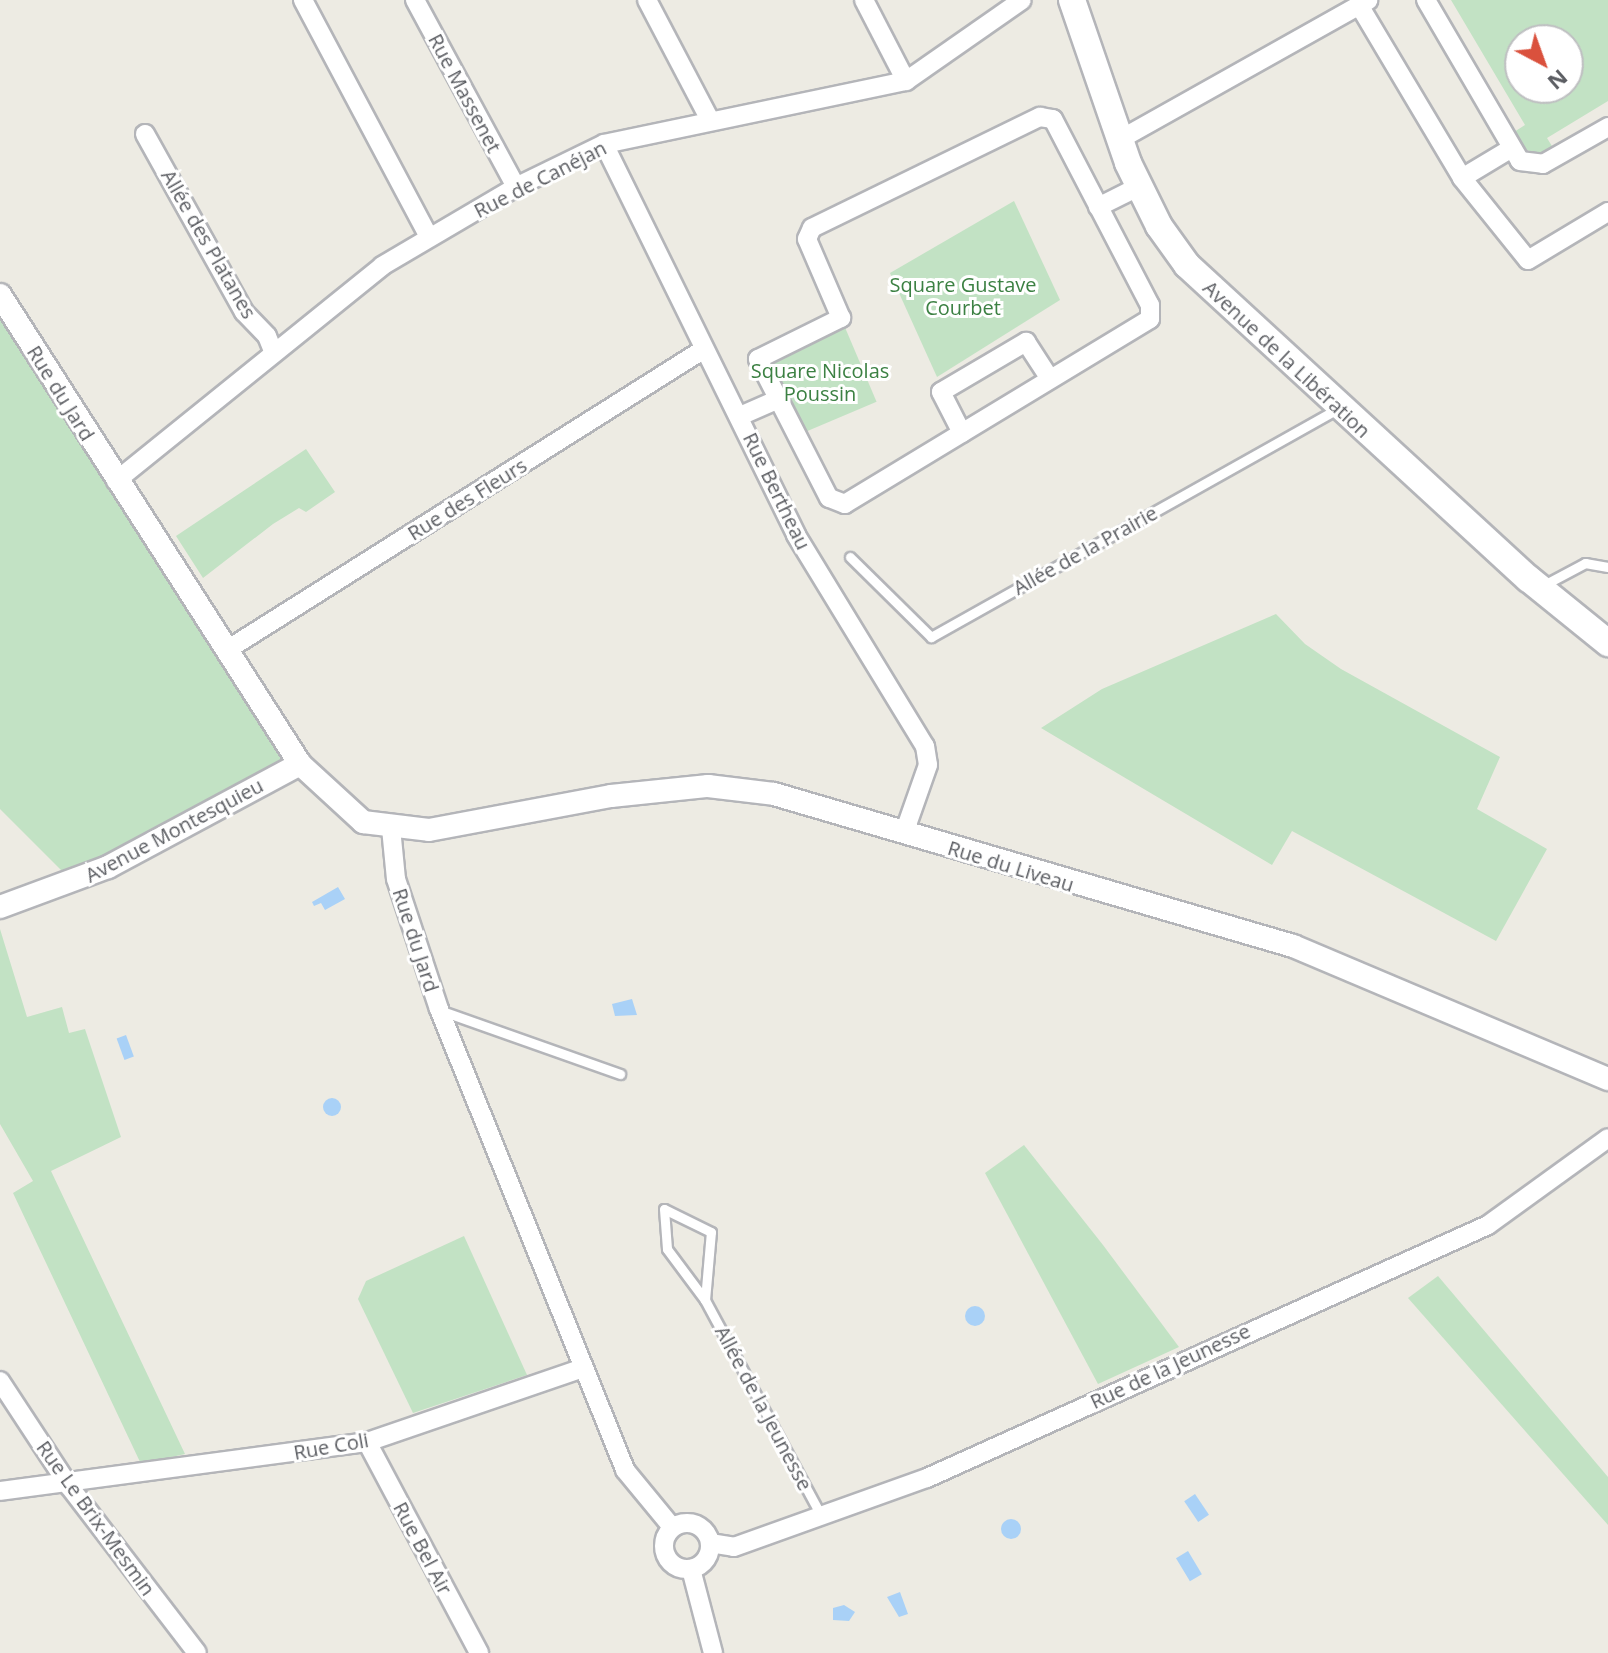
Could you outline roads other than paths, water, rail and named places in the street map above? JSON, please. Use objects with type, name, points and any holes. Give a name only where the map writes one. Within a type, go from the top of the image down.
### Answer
[{"type":"main road","name":"Avenue de la Libération","points":[[1072,0],[1138,187],[1196,275],[1539,588],[1608,643]]},
{"type":"street","points":[[304,0],[429,237]]},
{"type":"street","name":"Rue Massenet","points":[[415,0],[516,187]]},
{"type":"street","points":[[647,0],[710,120]]},
{"type":"street","points":[[864,0],[906,81]]},
{"type":"street","name":"Rue de Canéjan","points":[[116,481],[382,266],[516,187],[604,144],[906,81],[1022,0]]},
{"type":"street","points":[[1426,0],[1520,161],[1543,164],[1608,127]]},
{"type":"street","points":[[1119,140],[1363,3],[1462,178],[1528,260],[1608,212]]},
{"type":"street","points":[[1040,117],[1053,119],[1098,207],[1150,305],[1150,319],[845,504],[829,498],[758,359],[841,318],[807,239],[812,228],[1040,117]]},
{"type":"street","name":"Allée des Platanes","points":[[145,134],[244,312],[267,336],[274,353]]},
{"type":"street","name":"Rue Bertheau","points":[[604,144],[796,535],[925,746],[928,765],[904,833]]},
{"type":"street","points":[[1462,178],[1512,148]]},
{"type":"street","points":[[1098,207],[1138,187]]},
{"type":"street","name":"Rue du Jard","points":[[0,295],[116,481],[230,648],[300,764],[350,814],[374,827],[391,828],[396,879],[439,1009],[583,1368],[625,1470],[672,1527]]},
{"type":"street","points":[[962,433],[941,392],[1026,342],[1050,379]]},
{"type":"street","name":"Rue des Fleurs","points":[[230,648],[704,349]]},
{"type":"street","points":[[740,416],[779,399]]},
{"type":"street","name":"Avenue Montesquieu","points":[[0,907],[108,867],[300,764]]},
{"type":"street","name":"Rue du Liveau","points":[[391,828],[429,830],[611,796],[708,786],[774,794],[1293,946],[1608,1079]]},
{"type":"street","name":"Rue de la Jeunesse","points":[[710,1543],[734,1547],[927,1478],[1488,1225],[1608,1138]]},
{"type":"street","name":"Rue Coli","points":[[0,1491],[69,1486],[367,1442],[583,1368]]},
{"type":"street","name":"Rue Le Brix-Mesmin","points":[[0,1381],[69,1486],[197,1653]]},
{"type":"street","name":"Rue Bel Air","points":[[367,1442],[479,1653]]},
{"type":"street","points":[[685,1522],[699,1526],[710,1543],[707,1557],[691,1569],[676,1567],[665,1555],[664,1540],[672,1527],[685,1522]]},
{"type":"street","points":[[691,1569],[713,1653]]},
{"type":"lane","name":"Allée de la Prairie","points":[[850,557],[931,637],[1339,408]]},
{"type":"lane","points":[[1539,588],[1585,563],[1608,567]]},
{"type":"lane","points":[[439,1009],[620,1074]]},
{"type":"lane","name":"Allée de la Jeunesse","points":[[705,1300],[711,1232],[664,1209],[667,1249],[705,1300],[822,1517]]},
{"type":"water","points":[[338,887],[345,899],[325,910],[321,903],[314,906],[312,902]]},
{"type":"water","points":[[632,999],[637,1015],[615,1016],[612,1004]]},
{"type":"water","points":[[126,1035],[134,1057],[124,1060],[117,1038]]},
{"type":"water","points":[[328,1098],[336,1098],[341,1107],[339,1114],[328,1116],[323,1111],[323,1103]]},
{"type":"water","points":[[975,1306],[982,1309],[985,1316],[982,1323],[975,1326],[968,1323],[965,1316],[968,1309]]},
{"type":"water","points":[[1195,1494],[1209,1515],[1198,1522],[1184,1501]]},
{"type":"water","points":[[1011,1519],[1018,1522],[1021,1529],[1018,1536],[1011,1539],[1004,1536],[1001,1529],[1004,1522]]},
{"type":"water","points":[[1188,1551],[1202,1574],[1190,1581],[1176,1558]]},
{"type":"water","points":[[900,1592],[908,1614],[899,1617],[887,1597]]},
{"type":"water","points":[[844,1605],[855,1612],[849,1621],[833,1620],[833,1608]]},
{"type":"park label","name":"Square Gustave Courbet","points":[[963,296]]},
{"type":"park label","name":"Square Nicolas Poussin","points":[[820,382]]}]
